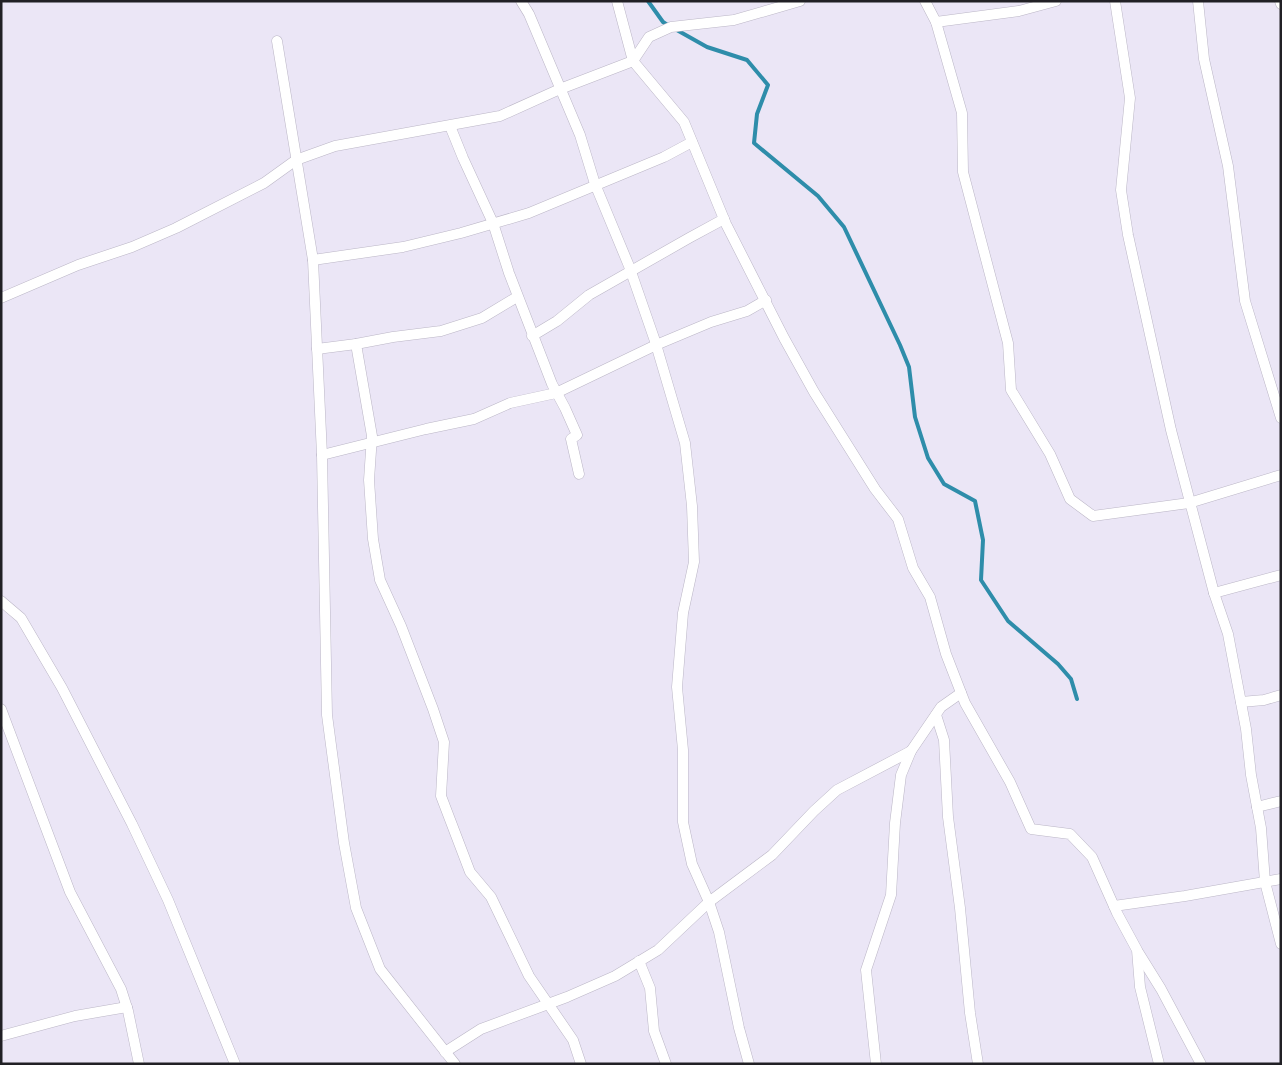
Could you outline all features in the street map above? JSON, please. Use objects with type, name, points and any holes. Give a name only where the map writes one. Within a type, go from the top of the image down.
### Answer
[{"type":"street","points":[[521,1],[529,14],[580,135],[595,184],[631,272],[656,346],[685,443],[692,506],[694,562],[683,613],[677,687],[683,750],[683,822],[692,864],[709,902],[719,932],[739,1028],[749,1064]]},
{"type":"street","points":[[617,1],[633,61],[684,122],[724,219],[743,259],[814,392],[875,489],[898,519],[913,568],[930,597],[946,654],[961,692],[982,734],[1010,782],[1031,829],[1070,834],[1092,857],[1114,906],[1137,950],[1201,1064]]},
{"type":"street","points":[[1,298],[78,265],[132,247],[176,228],[264,184],[296,160],[336,146],[500,116],[560,89],[633,61],[649,37],[671,27],[734,20],[800,1]]},
{"type":"street","points":[[925,1],[936,22],[962,113],[963,172],[1008,343],[1011,390],[1050,454],[1070,499],[1093,516],[1189,503],[1281,475]]},
{"type":"street","points":[[936,22],[1019,11],[1056,1]]},
{"type":"street","points":[[1115,1],[1130,98],[1120,190],[1152,347],[1189,503],[1214,593],[1228,634],[1261,828],[1265,882],[1281,944]]},
{"type":"street","points":[[1198,1],[1204,59],[1228,166],[1245,301],[1281,418]]},
{"type":"street","points":[[277,41],[313,260],[322,455],[327,715],[344,843],[356,908],[380,969],[455,1064]]},
{"type":"street","points":[[450,126],[466,166],[493,223],[532,336],[576,436],[571,439],[579,474]]},
{"type":"street","points":[[313,260],[403,246],[529,213],[664,157],[692,142]]},
{"type":"street","points":[[532,336],[558,321],[589,295],[724,219]]},
{"type":"street","points":[[317,349],[441,331],[482,318],[517,297]]},
{"type":"street","points":[[322,455],[474,419],[510,404],[556,392],[656,346],[711,322],[747,310],[766,300]]},
{"type":"street","points":[[356,344],[372,436],[369,480],[373,539],[380,580],[401,626],[444,742],[441,796],[470,872],[491,897],[529,976],[572,1040],[581,1064]]},
{"type":"street","points":[[1214,593],[1281,575]]},
{"type":"street","points":[[1,601],[21,618],[62,688],[132,824],[168,900],[235,1064]]},
{"type":"street","points":[[876,1064],[866,970],[891,895],[895,823],[901,775],[911,751],[941,707],[961,692]]},
{"type":"street","points":[[1241,702],[1264,700],[1281,695]]},
{"type":"street","points":[[1,709],[70,892],[121,988],[139,1064]]},
{"type":"street","points":[[936,715],[944,740],[948,817],[960,908],[970,1013],[978,1064]]},
{"type":"street","points":[[445,1052],[481,1029],[616,976],[658,950],[709,902],[772,855],[837,790],[911,751]]},
{"type":"street","points":[[1257,807],[1281,801]]},
{"type":"street","points":[[1114,906],[1281,879]]},
{"type":"street","points":[[1137,950],[1140,987],[1159,1064]]},
{"type":"street","points":[[639,961],[650,988],[654,1031],[666,1064]]},
{"type":"street","points":[[1,1036],[75,1016],[127,1007]]},
{"type":"waterway","points":[[648,1],[663,22],[669,26]]},
{"type":"waterway","points":[[675,29],[707,47],[747,60],[768,85],[757,114],[754,143],[818,196],[844,227],[909,367],[915,417],[928,458],[944,484],[975,501],[983,540],[981,580],[1008,621],[1058,664],[1071,679],[1077,699]]}]
